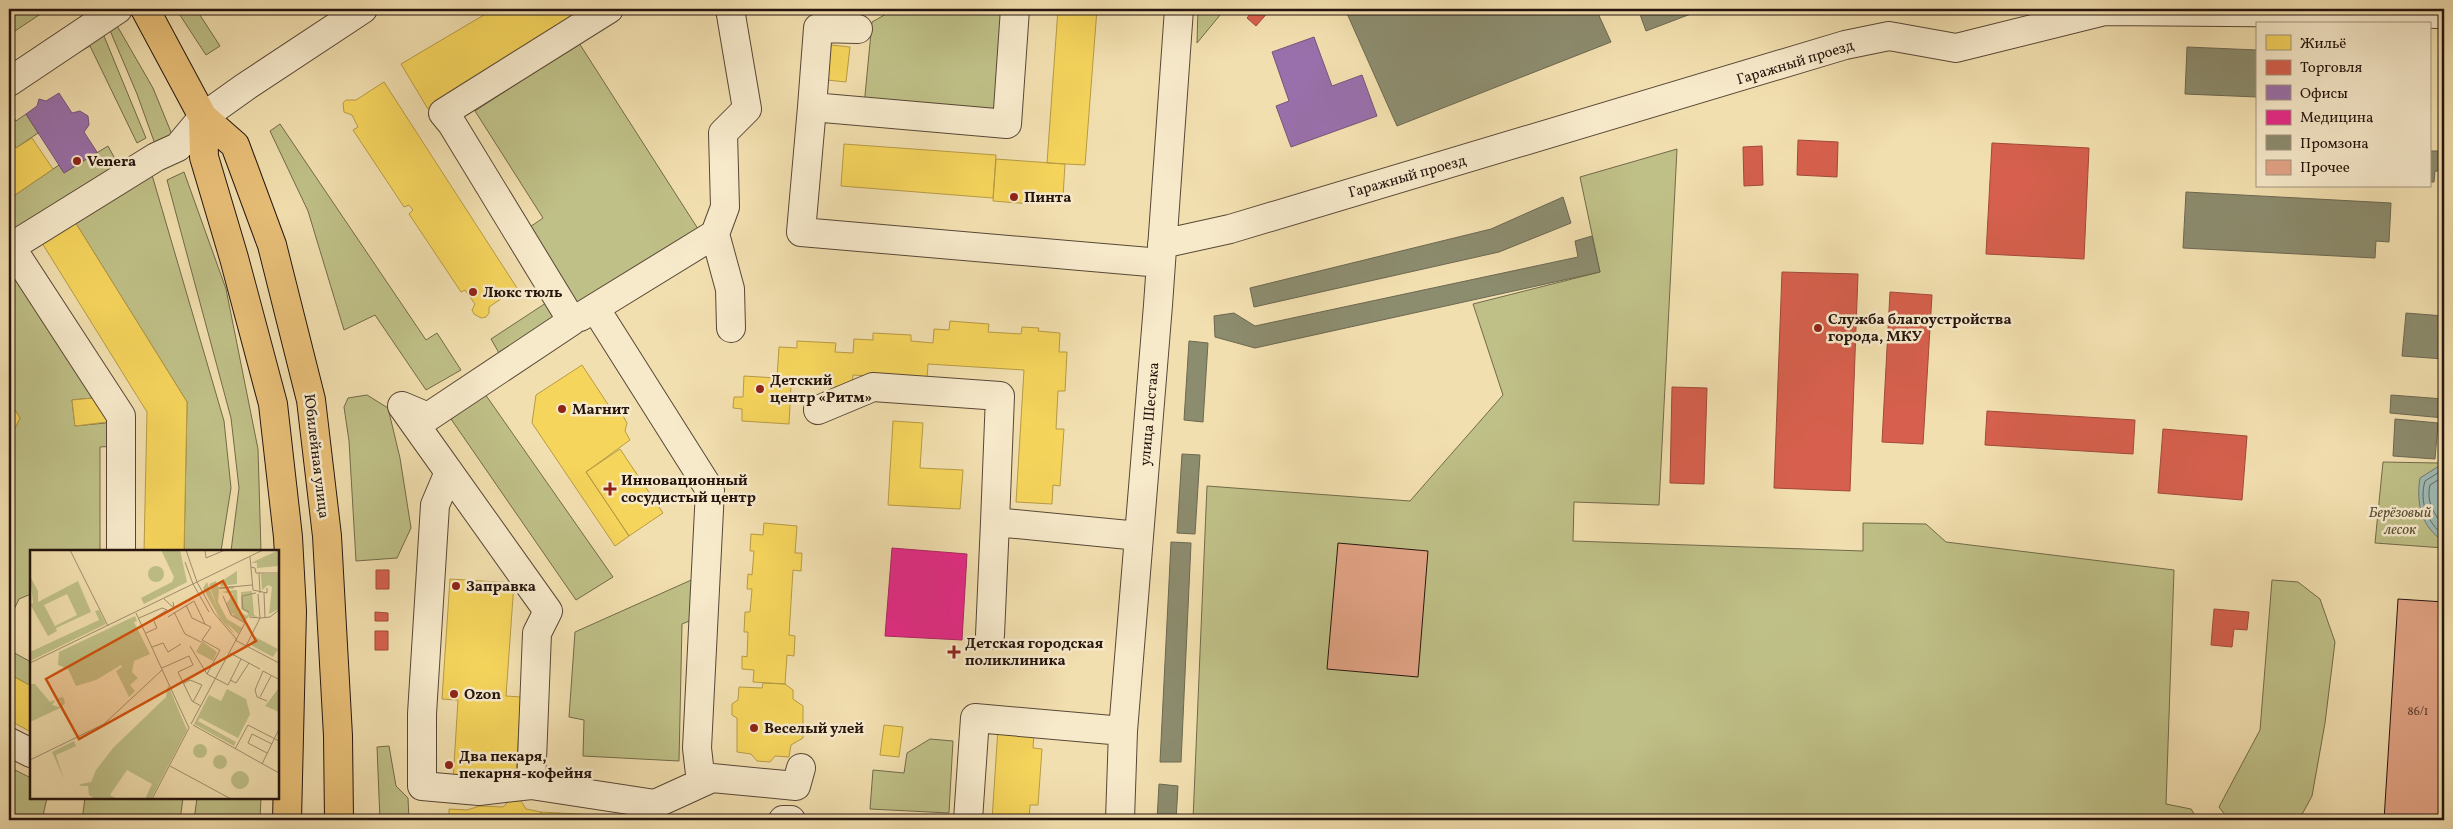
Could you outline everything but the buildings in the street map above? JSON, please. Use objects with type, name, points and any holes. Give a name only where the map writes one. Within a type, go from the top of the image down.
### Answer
[{"type":"main road","name":"Юбилейная улица","points":[[145,9],[203,117],[235,145],[272,245],[311,400],[327,536],[338,736],[339,820]]},
{"type":"main road","name":"Юбилейная улица","points":[[203,117],[204,157],[274,404],[288,537],[292,611],[288,820]]},
{"type":"street","points":[[9,82],[118,9]]},
{"type":"street","points":[[610,9],[443,113],[514,222],[584,315],[710,490],[697,748],[701,783]]},
{"type":"street","points":[[730,9],[747,109],[723,134],[725,207],[715,234],[730,288],[731,328]]},
{"type":"street","points":[[858,29],[818,28],[812,107],[1007,124],[1015,9]]},
{"type":"street","name":"улица Шестака","points":[[1120,820],[1124,731],[1162,254],[1179,9]]},
{"type":"street","name":"Гаражный проезд","points":[[812,107],[801,232],[1162,254],[1230,229],[1845,46],[1889,36],[1956,48],[2105,11],[2444,14]]},
{"type":"street","points":[[121,550],[121,416],[10,248],[156,158],[178,148],[203,117],[351,12]]},
{"type":"street","points":[[531,785],[537,633],[548,611],[402,406],[428,417],[584,315],[715,234]]},
{"type":"street","points":[[818,410],[874,387],[1000,396],[990,635]]},
{"type":"street","points":[[448,472],[435,505],[422,714],[422,786],[479,790],[531,785],[655,804],[712,778],[796,786],[801,768]]},
{"type":"street","points":[[995,522],[1139,536]]},
{"type":"street","points":[[968,820],[975,718],[1124,731]]},
{"type":"street","points":[[9,742],[30,752]]},
{"type":"street","points":[[783,820],[790,820]]},
{"type":"green space","points":[[9,9],[48,9],[9,35]]},
{"type":"green space","points":[[176,9],[196,9],[220,46],[206,55]]},
{"type":"green space","points":[[895,9],[1010,9],[1002,119],[864,106],[872,22]]},
{"type":"green space","points":[[1198,9],[1225,9],[1197,43]]},
{"type":"green space","points":[[112,17],[153,88],[173,137],[155,144],[137,94],[106,21]]},
{"type":"green space","points":[[99,24],[146,138],[137,143],[90,46],[74,55],[68,45]]},
{"type":"green space","points":[[579,43],[700,232],[574,310],[524,231],[543,218],[475,111]]},
{"type":"green space","points":[[9,111],[16,121],[26,114],[38,133],[16,148],[14,144],[9,147]]},
{"type":"green space","points":[[280,124],[426,340],[437,333],[461,370],[426,390],[375,315],[344,330],[308,211],[270,131]]},
{"type":"green space","points":[[108,146],[120,168],[9,236],[9,199],[59,165],[64,173]]},
{"type":"green space","points":[[1677,149],[1659,505],[1574,502],[1573,541],[1863,551],[1863,523],[1926,524],[1946,542],[2174,570],[2166,804],[2191,809],[2198,820],[1193,820],[1207,486],[1410,501],[1503,395],[1473,304],[1600,272],[1580,177]]},
{"type":"green space","points":[[184,172],[226,289],[258,449],[261,550],[231,550],[239,488],[231,418],[167,180]]},
{"type":"green space","points":[[152,175],[224,421],[231,488],[221,550],[184,550],[187,402],[75,222]]},
{"type":"green space","points":[[20,266],[104,397],[72,400],[75,426],[115,422],[115,446],[100,447],[100,550],[30,550],[30,594],[19,599],[9,620],[9,440],[20,418],[9,401],[9,274]]},
{"type":"green space","points":[[549,301],[558,316],[499,353],[491,339]]},
{"type":"green space","points":[[485,394],[613,577],[576,600],[451,419]]},
{"type":"green space","points":[[367,395],[388,408],[400,458],[411,528],[397,558],[356,561],[349,441],[344,407],[348,398]]},
{"type":"green space","name":"Берёзовый лесок","points":[[2444,457],[2439,538],[2444,541],[2444,548],[2375,543],[2383,462],[2438,463]]},
{"type":"green space","points":[[698,577],[699,617],[682,624],[679,761],[583,756],[584,720],[569,717],[575,632]]},
{"type":"green space","points":[[2272,580],[2298,582],[2320,599],[2335,642],[2325,723],[2312,796],[2299,820],[2229,820],[2219,807],[2260,730]]},
{"type":"green space","points":[[9,650],[30,661],[30,685],[9,674]]},
{"type":"green space","points":[[930,739],[953,741],[949,813],[870,809],[873,770],[904,773],[907,753]]},
{"type":"green space","points":[[389,746],[396,786],[408,798],[409,820],[380,820],[377,747]]},
{"type":"green space","points":[[9,767],[30,778],[30,799],[47,799],[42,820],[9,820]]},
{"type":"green space","points":[[85,799],[183,799],[180,820],[82,820]]},
{"type":"green space","points":[[197,799],[261,799],[260,820],[194,820]]},
{"type":"water","points":[[2444,463],[2444,541],[2436,536],[2425,522],[2420,505],[2419,487],[2420,478]]},
{"type":"place","name":"Venera","points":[[77,161]]},
{"type":"place","name":"Пинта","points":[[1014,197]]},
{"type":"place","name":"Люкс тюль","points":[[473,292]]},
{"type":"place","name":"Служба благоустройства города, МКУ","points":[[1818,328]]},
{"type":"place","name":"Детский центр «Ритм»","points":[[760,389]]},
{"type":"place","name":"Магнит","points":[[562,409]]},
{"type":"place","name":"Инновационный сосудистый центр","points":[[610,489]]},
{"type":"place","name":"Заправка","points":[[456,586]]},
{"type":"place","name":"Детская городская поликлиника","points":[[954,652]]},
{"type":"place","name":"Ozon","points":[[454,694]]},
{"type":"place","name":"Веселый улей","points":[[754,728]]},
{"type":"place","name":"Два пекаря, пекарня-кофейня","points":[[449,765]]}]
